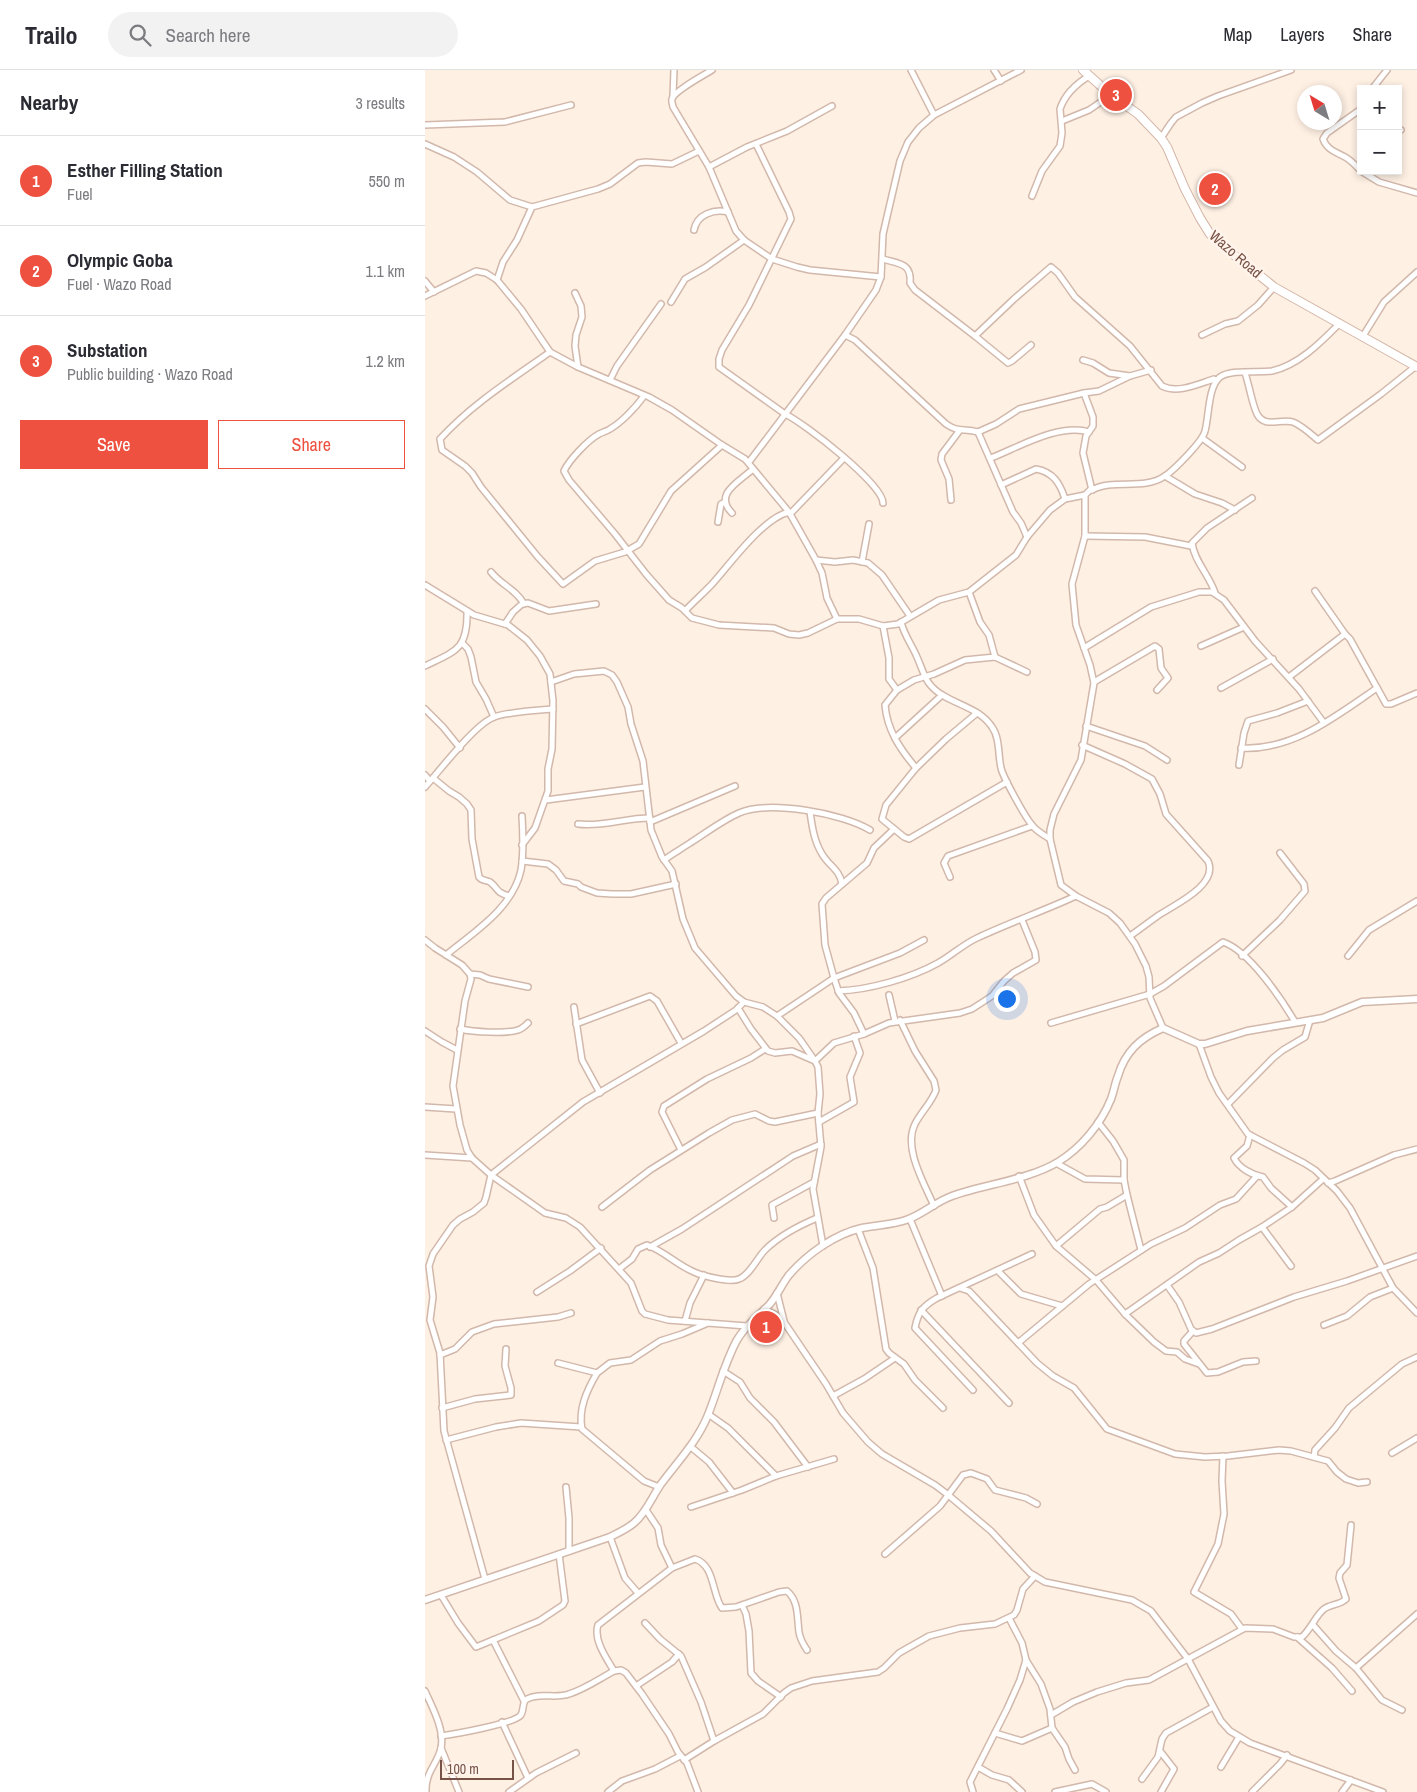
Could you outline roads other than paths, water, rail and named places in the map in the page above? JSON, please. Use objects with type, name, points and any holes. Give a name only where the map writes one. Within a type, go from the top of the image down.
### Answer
[{"type":"main road","name":"Wazo Road","points":[[1086,73],[1111,95],[1138,114],[1161,138],[1167,147],[1196,211],[1210,234],[1223,246],[1274,287],[1417,366]]},
{"type":"street","points":[[674,70],[673,96],[671,101],[673,107],[709,167],[736,231],[744,240],[772,259],[810,270],[881,277]]},
{"type":"street","points":[[673,96],[712,70]]},
{"type":"street","points":[[911,70],[934,115]]},
{"type":"street","points":[[994,70],[1001,81]]},
{"type":"street","points":[[749,462],[845,335],[876,290],[881,277],[883,234],[900,161],[908,142],[919,128],[934,115],[1021,70]]},
{"type":"street","points":[[1161,138],[1176,117],[1202,103],[1291,70]]},
{"type":"street","points":[[1375,85],[1387,70]]},
{"type":"street","points":[[1032,196],[1042,171],[1060,146],[1062,122],[1060,110],[1071,90],[1086,73]]},
{"type":"street","points":[[1062,122],[1089,110],[1111,95]]},
{"type":"street","points":[[425,125],[505,122],[571,105]]},
{"type":"street","points":[[709,167],[787,131],[832,106]]},
{"type":"street","points":[[1357,112],[1327,133],[1323,139],[1331,151],[1347,158],[1357,167]]},
{"type":"street","points":[[425,144],[454,157],[477,172],[510,200],[533,207],[610,184],[638,163],[672,164],[699,151]]},
{"type":"street","points":[[757,144],[791,219],[749,305],[722,350],[719,367],[785,414],[796,419],[863,473],[879,491],[883,497],[883,503]]},
{"type":"street","points":[[1368,175],[1379,182],[1417,193]]},
{"type":"street","points":[[497,280],[503,262],[517,240],[533,207]]},
{"type":"street","points":[[694,230],[698,220],[712,212],[718,210],[728,212]]},
{"type":"street","points":[[671,302],[685,279],[706,267],[744,240]]},
{"type":"street","points":[[883,259],[909,269],[911,273],[910,283],[915,290],[1008,363],[1012,362],[1031,345]]},
{"type":"street","points":[[975,336],[1020,293],[1051,267],[1058,273],[1075,297],[1130,346],[1162,386],[1169,389],[1184,388],[1214,379],[1217,380]]},
{"type":"street","points":[[425,296],[475,271],[483,271],[497,280],[521,309],[550,352],[578,367],[649,397],[672,410],[749,462],[790,513],[822,572],[827,598],[837,620]]},
{"type":"street","points":[[1363,336],[1384,302],[1417,272]]},
{"type":"street","points":[[425,281],[434,292]]},
{"type":"street","points":[[1202,335],[1225,324],[1239,320],[1258,305],[1274,287]]},
{"type":"street","points":[[575,293],[581,306],[582,317],[576,335],[575,346],[578,367]]},
{"type":"street","points":[[610,380],[617,366],[661,304]]},
{"type":"street","points":[[644,396],[615,425],[597,435],[569,461],[564,471],[569,480],[669,600],[685,610],[692,618],[719,625],[774,628],[789,634],[799,635],[837,620],[859,618],[883,626],[901,622],[939,600],[969,592],[1016,555],[1027,537],[1050,510],[1065,498],[1085,495],[1091,489],[1101,485],[1149,483],[1165,476],[1175,468],[1202,438],[1205,432],[1213,386],[1217,380],[1227,374],[1273,370],[1291,364],[1323,340],[1340,323]]},
{"type":"street","points":[[845,335],[855,340],[946,424],[956,430],[969,429],[979,432],[996,424],[1019,409],[1105,389],[1130,376],[1151,370]]},
{"type":"street","points":[[550,352],[474,407],[455,423],[439,442],[442,450],[472,473],[481,488],[563,584],[595,561],[628,550],[643,539],[671,491],[722,445]]},
{"type":"street","points":[[1083,360],[1093,363],[1109,374],[1130,376]]},
{"type":"street","points":[[1245,373],[1257,414],[1261,419],[1270,423],[1294,422],[1318,440],[1417,366]]},
{"type":"street","points":[[1084,393],[1093,416],[1093,426],[1086,436],[1083,453],[1092,490]]},
{"type":"street","points":[[991,458],[1044,436],[1080,429],[1089,432]]},
{"type":"street","points":[[951,500],[949,479],[941,460],[942,454],[960,430]]},
{"type":"street","points":[[979,432],[1013,512],[1021,523],[1027,537]]},
{"type":"street","points":[[1202,438],[1242,467]]},
{"type":"street","points":[[685,610],[712,584],[749,542],[780,515],[790,513],[844,458]]},
{"type":"street","points":[[732,513],[726,507],[724,497],[728,490],[753,469]]},
{"type":"street","points":[[1001,485],[1036,469],[1042,470],[1050,473],[1060,484],[1065,498]]},
{"type":"street","points":[[1165,476],[1195,494],[1235,510]]},
{"type":"street","points":[[1085,495],[1085,536],[1071,592],[1076,625],[1094,682],[1081,760],[1054,814],[1050,830],[1050,839],[1060,882],[1076,896],[1109,913],[1130,936],[1146,966],[1150,994],[1155,1012],[1163,1028],[1199,1044],[1211,1043],[1247,1031],[1323,1018],[1362,1002],[1417,998]]},
{"type":"street","points":[[1191,546],[1193,541],[1207,528],[1252,498]]},
{"type":"street","points":[[718,522],[721,504],[725,502]]},
{"type":"street","points":[[862,562],[869,524]]},
{"type":"street","points":[[1085,536],[1145,538],[1191,546]]},
{"type":"street","points":[[1191,546],[1213,584],[1215,593]]},
{"type":"street","points":[[816,560],[868,563],[882,575],[910,616]]},
{"type":"street","points":[[491,572],[497,581],[512,589],[524,604]]},
{"type":"street","points":[[425,585],[467,611],[485,619],[505,624],[527,640],[540,656],[550,674],[553,709],[552,749],[548,769],[546,800],[535,828],[522,845]]},
{"type":"street","points":[[1315,591],[1350,639],[1387,705],[1417,693]]},
{"type":"street","points":[[969,592],[980,622],[989,635],[995,657]]},
{"type":"street","points":[[1084,648],[1151,607],[1199,592],[1215,593],[1224,600],[1244,627],[1289,677],[1324,723]]},
{"type":"street","points":[[505,624],[517,607],[528,603],[549,611],[596,604]]},
{"type":"street","points":[[425,666],[457,649],[462,643],[467,624],[467,611]]},
{"type":"street","points":[[901,622],[924,676],[942,695],[964,704],[987,720],[994,729],[1001,768],[1007,782],[1032,826],[1050,839]]},
{"type":"street","points":[[883,626],[889,658],[889,679],[897,690]]},
{"type":"street","points":[[1201,646],[1244,627]]},
{"type":"street","points":[[1289,677],[1345,634]]},
{"type":"street","points":[[462,643],[468,649],[471,657],[475,682],[487,699],[494,717]]},
{"type":"street","points":[[1094,682],[1155,646],[1159,649],[1161,668],[1168,678],[1157,690]]},
{"type":"street","points":[[916,768],[895,738],[888,723],[885,704],[897,690],[924,676],[934,674],[965,660],[995,657],[1027,672]]},
{"type":"street","points":[[1221,688],[1273,659]]},
{"type":"street","points":[[551,682],[588,671],[604,671],[617,682],[628,707],[631,724],[643,761],[651,830],[664,860],[672,871],[683,919],[695,948],[736,996],[744,1002],[763,1007],[777,1016],[799,1038],[815,1060],[820,1078],[818,1113],[821,1144],[813,1192],[823,1246]]},
{"type":"street","points":[[1241,748],[1267,747],[1283,743],[1324,723],[1377,688]]},
{"type":"street","points":[[895,738],[942,695]]},
{"type":"street","points":[[1239,765],[1248,721],[1277,713],[1308,701]]},
{"type":"street","points":[[425,709],[460,748]]},
{"type":"street","points":[[425,786],[481,725],[494,717],[553,709]]},
{"type":"street","points":[[977,713],[945,739],[916,768],[886,805],[882,819],[909,839],[1007,782]]},
{"type":"street","points":[[1086,726],[1145,746],[1167,760]]},
{"type":"street","points":[[1083,745],[1125,764],[1152,779],[1160,794],[1166,814],[1208,861],[1210,866],[1207,878],[1192,894],[1130,936]]},
{"type":"street","points":[[425,775],[459,797],[471,810],[473,848],[479,877],[489,882],[499,893],[509,896]]},
{"type":"street","points":[[578,824],[592,826],[638,818],[650,820],[735,786]]},
{"type":"street","points":[[546,800],[645,787]]},
{"type":"street","points":[[664,860],[717,824],[741,812],[775,808],[810,812],[847,820],[870,830]]},
{"type":"street","points":[[810,812],[813,833],[820,851],[839,873],[842,884]]},
{"type":"street","points":[[446,955],[483,925],[509,896],[519,875],[522,861],[522,816]]},
{"type":"street","points":[[949,877],[944,863],[948,856],[1032,826]]},
{"type":"street","points":[[864,1034],[854,1013],[838,991],[825,945],[822,907],[826,898],[867,863],[874,848],[893,829]]},
{"type":"street","points":[[1242,956],[1280,920],[1305,892],[1304,884],[1280,852]]},
{"type":"street","points":[[522,861],[548,864],[556,870],[564,881],[578,884],[597,893],[631,894],[676,884]]},
{"type":"street","points":[[838,991],[874,986],[918,972],[939,962],[969,942],[1076,896]]},
{"type":"street","points":[[1348,956],[1369,930],[1417,901]]},
{"type":"street","points":[[815,1060],[834,1043],[897,1021],[923,1019],[963,1012],[992,996],[1008,978],[1036,959],[1022,920]]},
{"type":"street","points":[[425,940],[462,966],[470,974],[471,979],[466,992],[453,1086],[456,1109],[467,1150],[472,1158],[491,1175],[545,1213],[564,1217],[572,1221],[601,1248],[632,1285],[643,1313],[662,1319],[747,1326]]},
{"type":"street","points":[[777,1016],[834,978],[900,953],[924,940]]},
{"type":"street","points":[[1051,1024],[1150,994],[1164,986],[1222,942],[1228,944],[1242,956],[1273,988],[1295,1022]]},
{"type":"street","points":[[470,974],[528,987]]},
{"type":"street","points":[[889,995],[897,1021],[937,1090],[915,1125],[911,1145],[913,1155],[934,1206]]},
{"type":"street","points":[[576,1024],[650,996],[657,1001],[681,1044]]},
{"type":"street","points":[[485,1579],[447,1440],[442,1408],[440,1356],[428,1320],[433,1297],[429,1272],[430,1261],[453,1225],[483,1203],[491,1175],[573,1109],[705,1031],[744,1002]]},
{"type":"street","points":[[574,1007],[583,1063],[600,1092]]},
{"type":"street","points":[[738,1008],[747,1024],[769,1052],[794,1052],[815,1060]]},
{"type":"street","points":[[1228,1104],[1273,1058],[1305,1037],[1310,1020]]},
{"type":"street","points":[[460,1029],[513,1031],[520,1030],[528,1023]]},
{"type":"street","points":[[425,1600],[609,1537],[631,1526],[646,1510],[659,1487],[691,1447],[709,1414],[723,1370],[737,1341],[747,1326],[765,1309],[790,1274],[823,1246],[858,1229],[910,1219],[947,1198],[977,1187],[1041,1170],[1056,1163],[1073,1151],[1098,1122],[1111,1100],[1122,1062],[1127,1054],[1163,1028]]},
{"type":"street","points":[[425,1031],[457,1050]]},
{"type":"street","points":[[819,1122],[854,1102],[850,1077],[860,1053],[854,1036]]},
{"type":"street","points":[[1199,1044],[1211,1077],[1250,1135],[1303,1163],[1326,1181],[1342,1197],[1350,1208],[1381,1269],[1393,1288],[1417,1314]]},
{"type":"street","points":[[681,1150],[662,1112],[664,1106],[707,1079],[744,1062],[765,1049]]},
{"type":"street","points":[[425,1106],[456,1109]]},
{"type":"street","points":[[602,1207],[649,1170],[728,1122],[757,1114],[766,1120],[775,1122],[818,1113]]},
{"type":"street","points":[[1098,1122],[1113,1140],[1123,1157],[1125,1163],[1124,1180],[1141,1250]]},
{"type":"street","points":[[1250,1135],[1247,1146],[1234,1159],[1242,1168],[1263,1177],[1271,1188],[1292,1207]]},
{"type":"street","points":[[651,1247],[682,1229],[793,1156],[821,1144]]},
{"type":"street","points":[[1125,1314],[1199,1262],[1219,1253],[1262,1227],[1326,1181],[1335,1181],[1394,1155],[1417,1149]]},
{"type":"street","points":[[425,1155],[472,1158]]},
{"type":"street","points":[[1056,1163],[1085,1179],[1124,1180]]},
{"type":"street","points":[[1019,1176],[1034,1215],[1056,1246],[1096,1280],[1125,1314],[1166,1351],[1177,1352],[1184,1359],[1199,1364]]},
{"type":"street","points":[[1018,1343],[1096,1280],[1141,1250],[1185,1228],[1220,1205],[1236,1199],[1257,1176]]},
{"type":"street","points":[[774,1218],[772,1205],[814,1182]]},
{"type":"street","points":[[1056,1246],[1100,1209],[1127,1195]]},
{"type":"street","points":[[619,1269],[633,1259],[639,1248],[647,1245],[679,1265],[704,1275],[729,1280],[740,1279],[764,1250],[779,1238],[800,1225],[817,1218]]},
{"type":"street","points":[[910,1219],[942,1296]]},
{"type":"street","points":[[1262,1227],[1291,1266]]},
{"type":"street","points":[[858,1229],[873,1268],[886,1349],[904,1364],[915,1380],[943,1408]]},
{"type":"street","points":[[537,1292],[601,1248]]},
{"type":"street","points":[[973,1390],[915,1328],[921,1310],[925,1305],[942,1296],[1031,1254]]},
{"type":"street","points":[[1167,1285],[1179,1302],[1193,1331],[1196,1333],[1212,1329],[1294,1297],[1417,1256]]},
{"type":"street","points":[[998,1271],[1021,1294],[1062,1306]]},
{"type":"street","points":[[685,1321],[690,1303],[704,1275]]},
{"type":"street","points":[[960,1288],[969,1291],[1046,1370],[1074,1388],[1107,1429],[1175,1454],[1223,1456],[1285,1449],[1327,1461],[1346,1479],[1358,1483],[1367,1482]]},
{"type":"street","points":[[1324,1325],[1334,1323],[1347,1316],[1370,1297],[1393,1288]]},
{"type":"street","points":[[777,1293],[784,1322]]},
{"type":"street","points":[[765,1309],[784,1322],[846,1417],[876,1449],[947,1494],[991,1531],[1025,1568],[1035,1576],[1045,1582],[1132,1600],[1143,1606],[1159,1620],[1188,1659],[1225,1727],[1250,1743],[1287,1755],[1382,1792]]},
{"type":"street","points":[[921,1310],[1009,1404]]},
{"type":"street","points":[[440,1356],[453,1350],[472,1332],[493,1324],[558,1317],[571,1313]]},
{"type":"street","points":[[659,1487],[644,1481],[584,1431],[581,1427],[583,1403],[597,1373],[610,1363],[631,1360],[657,1343],[710,1322]]},
{"type":"street","points":[[1193,1331],[1184,1343],[1207,1373],[1243,1362],[1256,1361]]},
{"type":"street","points":[[442,1408],[511,1394],[505,1366],[506,1349]]},
{"type":"street","points":[[1314,1457],[1314,1452],[1349,1408],[1402,1364],[1417,1357]]},
{"type":"street","points":[[833,1396],[864,1379],[895,1358]]},
{"type":"street","points":[[558,1363],[597,1373]]},
{"type":"street","points":[[723,1370],[740,1382],[750,1398],[774,1422],[808,1467]]},
{"type":"street","points":[[709,1414],[727,1428],[776,1476]]},
{"type":"street","points":[[447,1440],[496,1427],[521,1423],[581,1427]]},
{"type":"street","points":[[1392,1453],[1417,1438]]},
{"type":"street","points":[[691,1447],[709,1462],[733,1493]]},
{"type":"street","points":[[1223,1456],[1224,1514],[1218,1544],[1194,1592],[1231,1614],[1242,1629]]},
{"type":"street","points":[[691,1507],[776,1476],[834,1459]]},
{"type":"street","points":[[885,1554],[934,1512],[961,1476],[971,1473],[989,1480],[995,1490],[1026,1498],[1037,1504]]},
{"type":"street","points":[[566,1486],[569,1551]]},
{"type":"street","points":[[646,1510],[658,1528],[661,1545],[672,1568]]},
{"type":"street","points":[[1297,1637],[1305,1634],[1325,1608],[1346,1599],[1339,1578],[1340,1573],[1347,1565],[1351,1525]]},
{"type":"street","points":[[609,1537],[625,1578],[638,1593]]},
{"type":"street","points":[[441,1595],[474,1646],[493,1640],[539,1621],[563,1605],[565,1601],[559,1554]]},
{"type":"street","points":[[614,1671],[601,1648],[596,1628],[603,1619],[672,1568],[697,1559],[703,1565],[714,1585],[720,1607],[723,1609],[787,1591],[794,1600],[799,1633],[807,1650]]},
{"type":"street","points":[[608,1792],[627,1779],[682,1758],[763,1714],[791,1688],[809,1682],[878,1672],[899,1653],[929,1636],[960,1628],[995,1624],[1009,1618],[1015,1614],[1022,1591],[1035,1576]]},
{"type":"street","points":[[742,1605],[746,1614],[749,1632],[751,1673],[758,1681],[781,1697]]},
{"type":"street","points":[[1356,1668],[1417,1614]]},
{"type":"street","points":[[1009,1618],[1022,1642],[1026,1660],[1041,1684],[1051,1714],[1052,1728],[1065,1747],[1075,1770]]},
{"type":"street","points":[[645,1623],[660,1640],[679,1654],[695,1688],[714,1741]]},
{"type":"street","points":[[1313,1625],[1336,1651],[1356,1668],[1382,1700],[1402,1710]]},
{"type":"street","points":[[1051,1714],[1097,1692],[1126,1683],[1145,1681],[1188,1659],[1201,1650],[1229,1638],[1242,1629],[1273,1629],[1297,1637],[1332,1668],[1351,1691]]},
{"type":"street","points":[[441,1736],[467,1732],[519,1717],[524,1709],[525,1701],[493,1640]]},
{"type":"street","points":[[636,1686],[672,1662],[679,1654]]},
{"type":"street","points":[[973,1792],[969,1783],[1020,1680],[1026,1660]]},
{"type":"street","points":[[525,1701],[529,1698],[541,1696],[569,1694],[614,1671],[623,1671],[636,1686],[669,1734],[688,1765],[699,1792]]},
{"type":"street","points":[[425,1691],[441,1736],[441,1748],[459,1792]]},
{"type":"street","points":[[1142,1779],[1160,1752],[1166,1733],[1213,1707]]},
{"type":"street","points":[[502,1722],[528,1778]]},
{"type":"street","points":[[995,1733],[1022,1741],[1052,1728]]},
{"type":"street","points":[[1221,1767],[1239,1737]]},
{"type":"street","points":[[426,1792],[426,1780],[441,1748]]},
{"type":"street","points":[[1160,1752],[1174,1769],[1161,1792]]},
{"type":"street","points":[[509,1792],[528,1778],[576,1753]]},
{"type":"street","points":[[1252,1792],[1287,1755]]},
{"type":"street","points":[[978,1767],[992,1775],[1009,1780],[1022,1792]]},
{"type":"street","points":[[1342,1792],[1351,1780]]},
{"type":"street","points":[[1055,1792],[1092,1784],[1106,1792]]},
{"type":"place","name":"Substation","points":[[1116,95]]},
{"type":"place","name":"Olympic Goba","points":[[1215,189]]},
{"type":"place","name":"Esther Filling Station","points":[[766,1327]]}]
